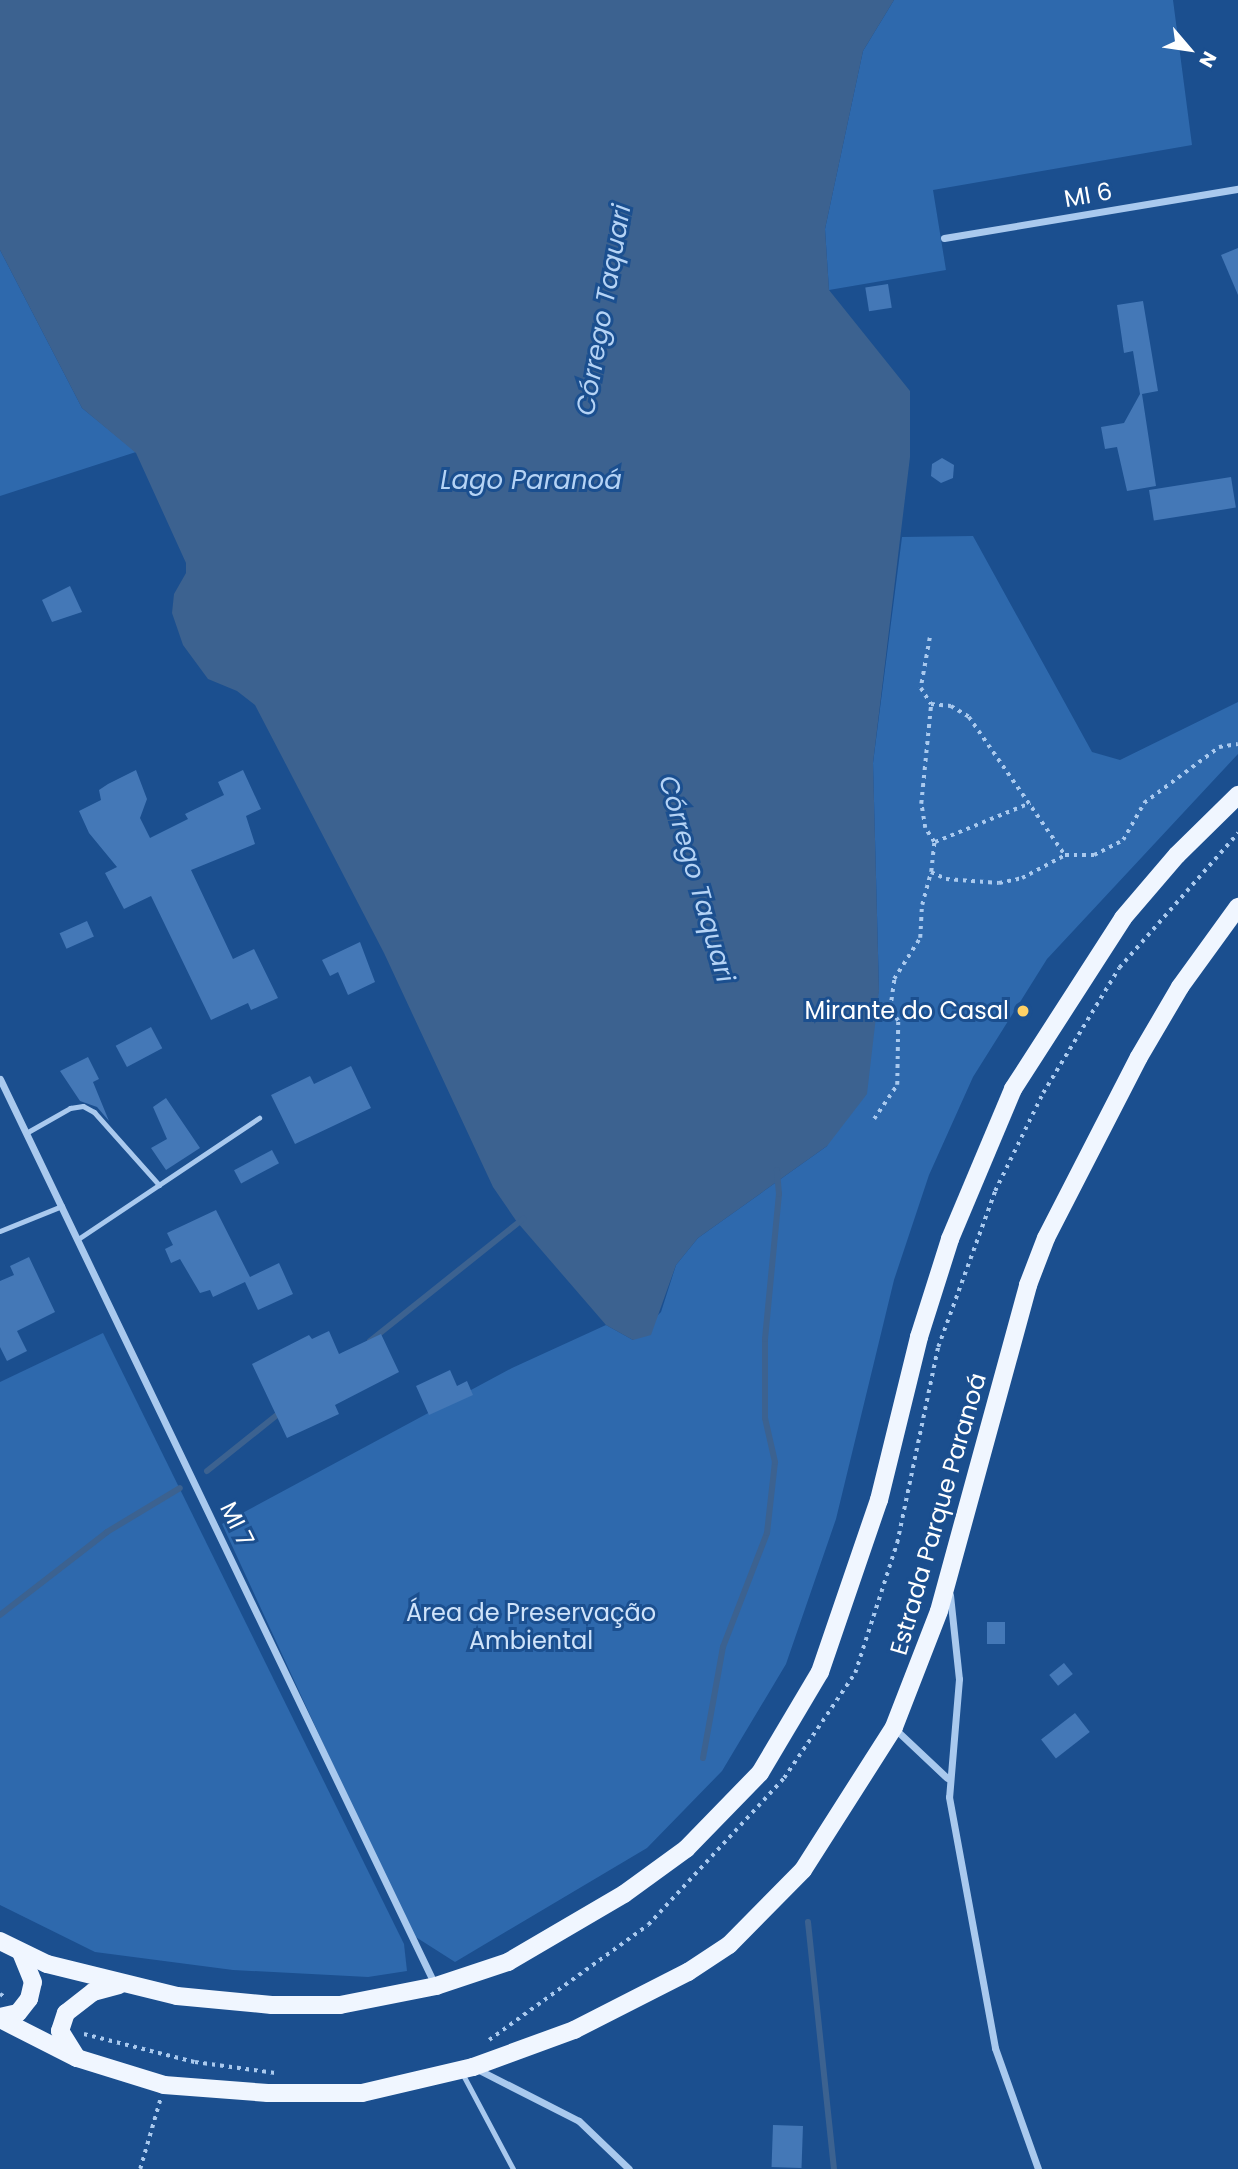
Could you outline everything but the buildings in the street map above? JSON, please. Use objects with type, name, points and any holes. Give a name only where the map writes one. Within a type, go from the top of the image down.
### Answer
[{"type":"main road","points":[[0,1941],[21,1952],[119,1985],[177,1996],[302,2006],[340,2005],[436,1986],[508,1962],[543,1945],[686,1849],[760,1773],[820,1672],[845,1608],[950,1239],[1013,1089],[1123,918],[1177,855],[1238,795]]},
{"type":"main road","name":"Estrada Parque Paranoá","points":[[0,2018],[76,2058],[164,2085],[323,2095],[362,2093],[466,2068],[574,2030],[688,1972],[729,1945],[803,1870],[894,1727],[918,1673],[948,1581],[1028,1285],[1046,1238],[1139,1056],[1180,987],[1238,907]]},
{"type":"main road","points":[[0,2018],[25,2007],[33,1982],[21,1952]]},
{"type":"main road","points":[[76,2058],[66,2045],[62,2024],[74,2003],[119,1985]]},
{"type":"street","name":"MI 6","points":[[944,238],[1238,189]]},
{"type":"street","name":"MI 7","points":[[0,1079],[436,1986]]},
{"type":"street","points":[[948,1581],[958,1679],[947,1778],[995,2048],[1038,2169]]},
{"type":"street","points":[[894,1727],[947,1778]]},
{"type":"street","points":[[466,2068],[579,2121],[629,2169]]},
{"type":"lane","points":[[26,1133],[69,1108],[83,1106],[94,1112],[159,1185]]},
{"type":"lane","points":[[78,1239],[259,1118]]},
{"type":"lane","points":[[0,1231],[62,1206]]},
{"type":"lane","points":[[466,2068],[513,2169]]},
{"type":"path","points":[[874,1119],[897,1085],[898,1021],[890,1009],[893,989],[920,938],[922,905],[931,872],[934,842],[925,828],[921,804],[931,704],[921,688],[930,638]]},
{"type":"path","points":[[931,704],[951,706],[969,717],[1065,855]]},
{"type":"path","points":[[931,872],[946,879],[999,883],[1022,878],[1065,855],[1094,855],[1123,840],[1144,803],[1219,747],[1238,744]]},
{"type":"path","points":[[934,842],[1030,803]]},
{"type":"path","points":[[479,2045],[504,2033],[648,1925],[784,1778],[855,1672],[897,1543],[938,1347],[995,1191],[1043,1093],[1119,968],[1238,833]]},
{"type":"path","points":[[0,1994],[25,2007]]},
{"type":"path","points":[[62,2024],[92,2038],[195,2062],[281,2074]]},
{"type":"path","points":[[140,2169],[164,2085]]},
{"type":"green space","points":[[894,0],[1173,0],[1192,145],[933,190],[946,270],[829,290],[825,229],[863,51]]},
{"type":"green space","points":[[0,250],[82,408],[136,452],[0,496]]},
{"type":"green space","name":"Área de Preservação Ambiental","points":[[973,536],[1092,752],[1120,760],[1238,702],[1238,754],[1047,959],[973,1077],[929,1175],[894,1280],[836,1519],[786,1664],[722,1771],[647,1848],[455,1962],[411,1934],[222,1524],[512,1368],[606,1325],[633,1340],[661,1312],[676,1265],[698,1238],[827,1146],[879,991],[873,763],[902,537]]},
{"type":"green space","points":[[103,1333],[404,1944],[407,1971],[368,1977],[233,1970],[95,1952],[0,1905],[0,1382]]},
{"type":"water","name":"Lago Paranoá","points":[[0,0],[894,0],[863,51],[825,229],[829,290],[910,391],[910,457],[873,763],[879,991],[867,1094],[827,1146],[698,1238],[676,1265],[651,1335],[633,1340],[606,1325],[517,1222],[493,1187],[384,953],[255,705],[237,691],[208,679],[183,645],[172,613],[174,594],[186,573],[186,563],[136,453],[82,408],[0,250]]},
{"type":"waterway","name":"Córrego Taquari","points":[[703,1758],[723,1647],[767,1533],[775,1462],[765,1418],[765,1339],[779,1194],[777,1170]]},
{"type":"waterway","points":[[370,1341],[523,1219]]},
{"type":"waterway","points":[[207,1471],[282,1411]]},
{"type":"waterway","points":[[0,1615],[107,1532],[180,1488]]},
{"type":"waterway","name":"Córrego Taquari","points":[[808,1922],[834,2169]]},
{"type":"place","name":"Mirante do Casal","points":[[1023,1011]]}]
